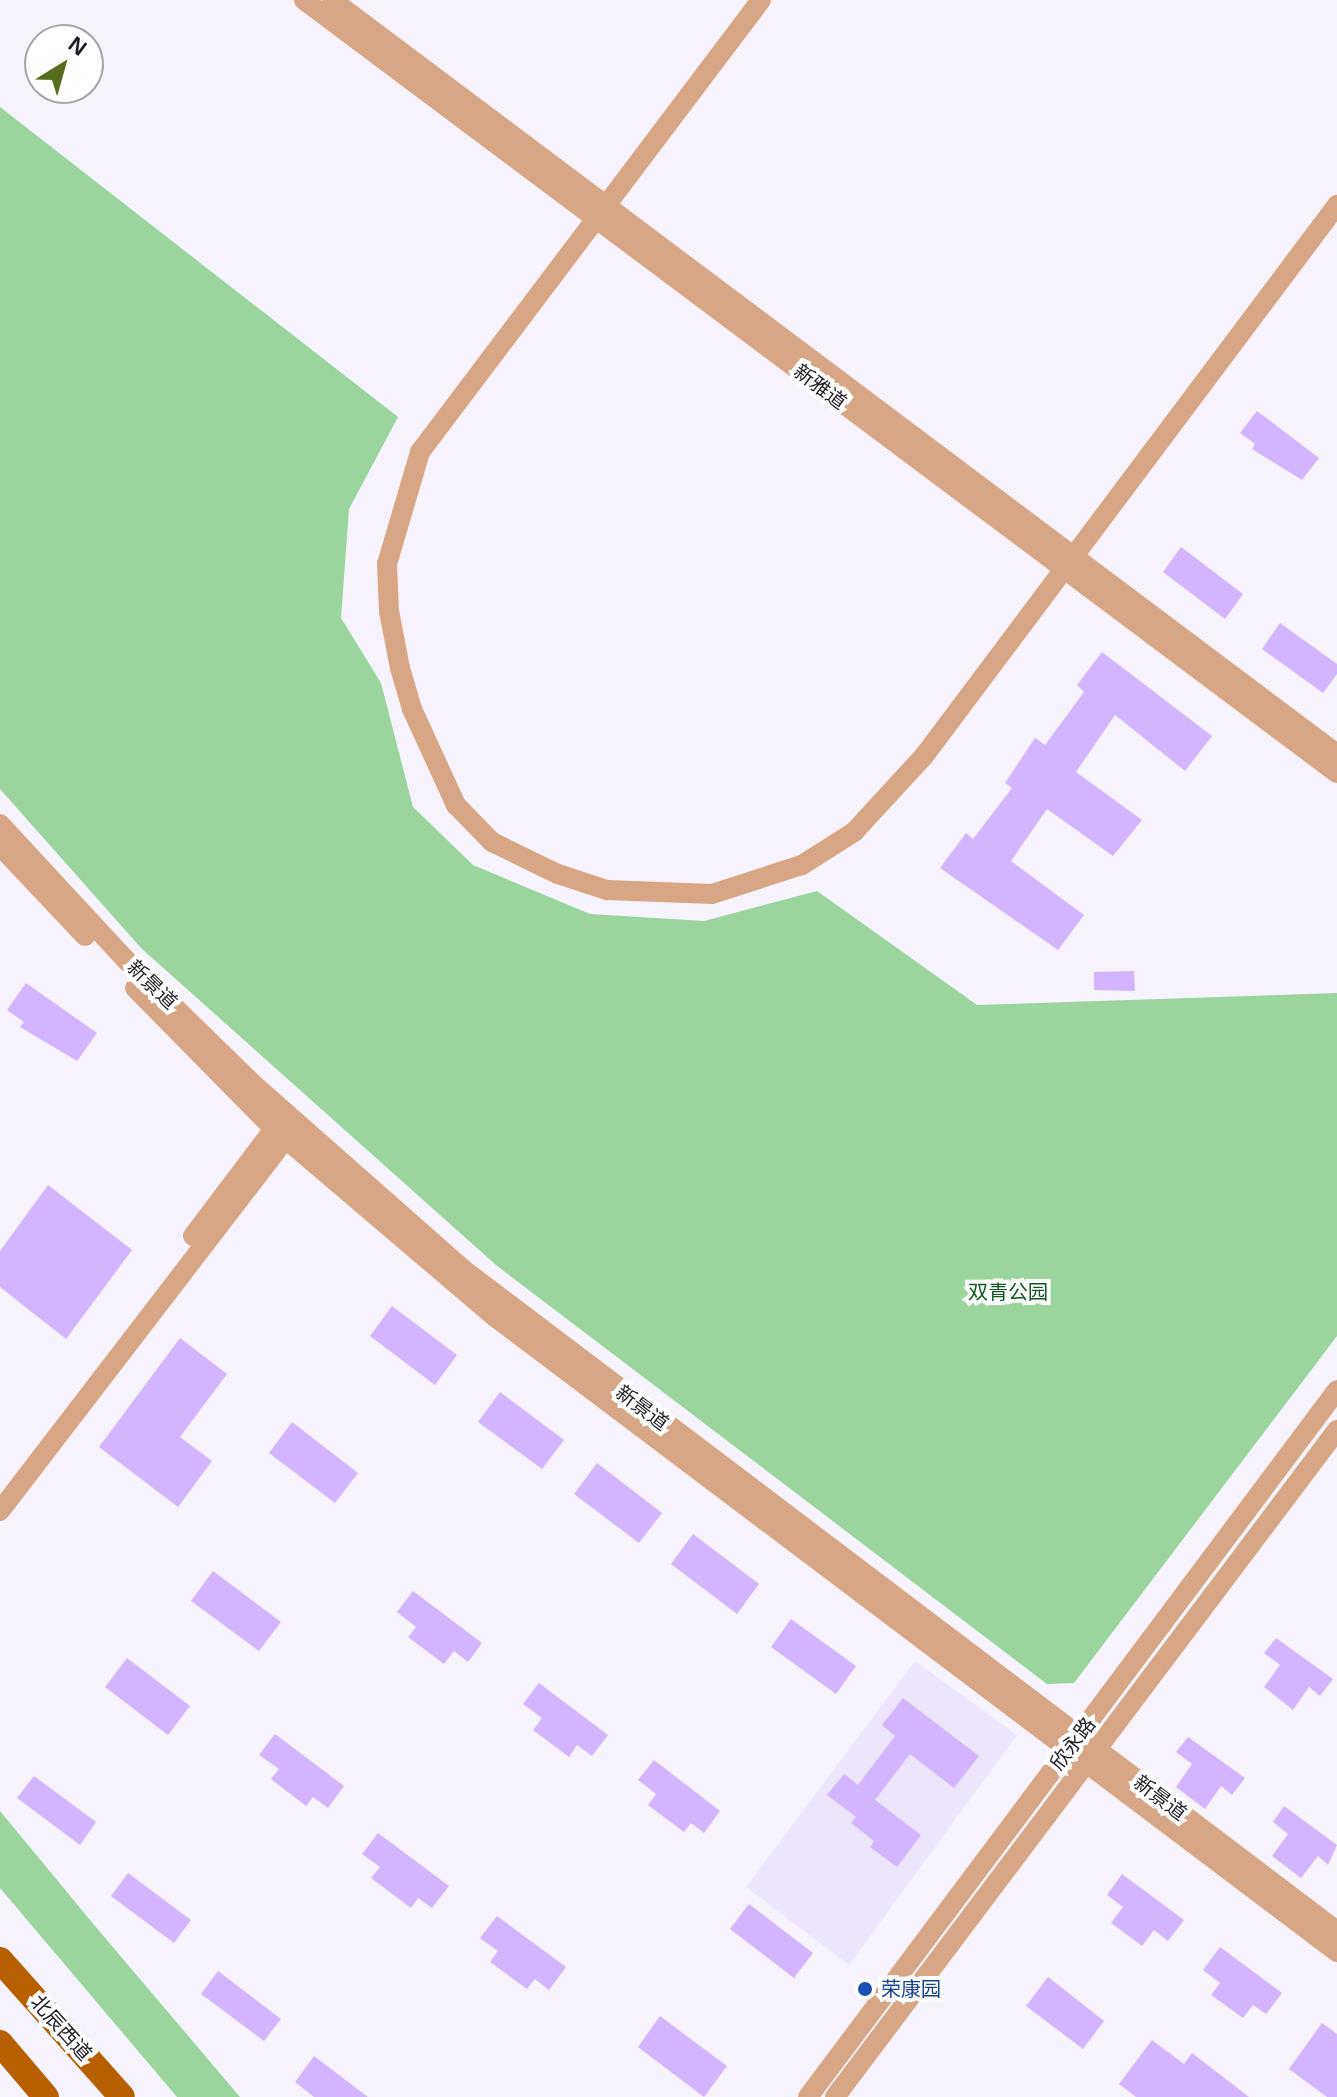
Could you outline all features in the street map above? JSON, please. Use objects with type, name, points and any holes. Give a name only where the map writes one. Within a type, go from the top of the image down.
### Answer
[{"type":"main road","name":"北辰西道","points":[[0,1960],[122,2097]]},
{"type":"main road","points":[[0,2043],[46,2097]]},
{"type":"street","name":"新雅道","points":[[304,0],[602,214],[1069,562],[1337,754]]},
{"type":"street","name":"新雅道","points":[[332,0],[602,214]]},
{"type":"street","points":[[761,0],[420,452],[387,564],[389,611],[412,709],[456,805],[492,842],[607,890],[658,895],[712,894],[802,865],[842,841],[888,800],[1337,205]]},
{"type":"street","name":"新雅道","points":[[1069,562],[1337,773]]},
{"type":"street","name":"新景道","points":[[0,824],[285,1127]]},
{"type":"street","name":"新景道","points":[[0,846],[285,1127],[589,1393],[1337,1931]]},
{"type":"street","points":[[0,1491],[285,1127]]},
{"type":"street","points":[[0,1511],[285,1127]]},
{"type":"street","name":"欣永路","points":[[835,2097],[1337,1390]]},
{"type":"street","name":"欣永路","points":[[808,2097],[1337,1430]]},
{"type":"street","name":"新景道","points":[[1082,1749],[1337,1952]]},
{"type":"shaded area","points":[[915,1661],[1017,1735],[849,1965],[746,1887]]},
{"type":"green space","name":"双青公园","points":[[0,107],[398,417],[349,509],[341,618],[381,683],[413,807],[473,865],[590,914],[704,921],[817,891],[977,1005],[1337,993],[1337,1336],[1074,1683],[1047,1684],[496,1265],[141,948],[0,789]]},
{"type":"green space","points":[[0,1811],[240,2097],[177,2097],[0,1888]]},
{"type":"building","points":[[1257,411],[1319,458],[1302,480],[1252,449],[1255,444],[1240,433]]},
{"type":"building","points":[[1181,547],[1243,594],[1225,619],[1163,572]]},
{"type":"building","points":[[1280,623],[1337,664],[1337,674],[1323,693],[1262,649]]},
{"type":"building","points":[[1102,652],[1212,736],[1185,771],[1115,715],[1076,772],[1142,820],[1113,856],[1047,809],[1011,861],[1084,915],[1058,950],[940,868],[966,833],[973,839],[1012,788],[1005,783],[1035,738],[1045,745],[1084,692],[1077,685]]},
{"type":"building","points":[[1134,971],[1135,991],[1094,990],[1094,972]]},
{"type":"building","points":[[26,983],[97,1033],[77,1061],[20,1027],[24,1022],[7,1010]]},
{"type":"building","points":[[48,1185],[132,1250],[66,1339],[0,1287],[0,1251]]},
{"type":"building","points":[[392,1306],[457,1355],[435,1385],[370,1336]]},
{"type":"building","points":[[180,1338],[227,1374],[180,1437],[212,1461],[178,1507],[99,1447]]},
{"type":"building","points":[[500,1392],[564,1440],[542,1469],[478,1422]]},
{"type":"building","points":[[292,1422],[358,1473],[335,1503],[269,1453]]},
{"type":"building","points":[[597,1463],[662,1513],[639,1543],[574,1494]]},
{"type":"building","points":[[693,1534],[759,1584],[737,1614],[671,1564]]},
{"type":"building","points":[[213,1571],[281,1622],[259,1651],[191,1601]]},
{"type":"building","points":[[413,1591],[482,1643],[468,1662],[454,1651],[444,1664],[408,1637],[416,1627],[397,1612]]},
{"type":"building","points":[[791,1619],[856,1666],[836,1694],[771,1647]]},
{"type":"building","points":[[1276,1638],[1333,1679],[1320,1696],[1309,1687],[1293,1710],[1264,1687],[1280,1665],[1264,1653]]},
{"type":"building","points":[[127,1658],[190,1706],[168,1735],[105,1687]]},
{"type":"building","points":[[539,1683],[608,1735],[592,1756],[577,1745],[569,1757],[533,1730],[542,1718],[523,1704]]},
{"type":"building","points":[[903,1698],[979,1756],[954,1788],[910,1754],[875,1800],[921,1835],[897,1867],[870,1847],[874,1841],[851,1823],[856,1817],[827,1795],[844,1774],[858,1785],[895,1736],[882,1725]]},
{"type":"building","points":[[275,1734],[344,1786],[328,1808],[313,1797],[306,1806],[271,1779],[279,1769],[259,1755]]},
{"type":"building","points":[[1188,1737],[1245,1778],[1232,1795],[1221,1786],[1205,1809],[1176,1787],[1192,1764],[1176,1752]]},
{"type":"building","points":[[654,1760],[720,1811],[704,1833],[691,1823],[684,1832],[648,1805],[656,1794],[638,1780]]},
{"type":"building","points":[[34,1776],[96,1822],[80,1845],[17,1798]]},
{"type":"building","points":[[1284,1806],[1337,1845],[1328,1865],[1318,1856],[1301,1878],[1272,1856],[1288,1834],[1273,1822]]},
{"type":"building","points":[[378,1833],[449,1886],[432,1908],[418,1898],[411,1908],[371,1878],[380,1867],[362,1854]]},
{"type":"building","points":[[128,1873],[191,1920],[174,1943],[111,1896]]},
{"type":"building","points":[[1122,1874],[1184,1920],[1168,1941],[1154,1930],[1142,1946],[1111,1923],[1123,1907],[1107,1895]]},
{"type":"building","points":[[749,1904],[813,1953],[794,1978],[730,1929]]},
{"type":"building","points":[[497,1916],[566,1967],[549,1990],[535,1979],[527,1989],[490,1962],[498,1951],[480,1938]]},
{"type":"building","points":[[1220,1947],[1282,1993],[1266,2014],[1253,2005],[1243,2018],[1211,1995],[1220,1983],[1203,1970]]},
{"type":"building","points":[[218,1971],[281,2019],[264,2041],[201,1994]]},
{"type":"building","points":[[1048,1977],[1104,2021],[1083,2049],[1026,2006]]},
{"type":"building","points":[[660,2016],[727,2066],[704,2097],[638,2047]]},
{"type":"building","points":[[1322,2023],[1337,2034],[1337,2097],[1327,2097],[1289,2069]]},
{"type":"building","points":[[1152,2040],[1184,2064],[1192,2053],[1249,2097],[1136,2097],[1119,2084]]},
{"type":"building","points":[[314,2056],[368,2097],[314,2097],[295,2082]]},
{"type":"place","name":"荣康园","points":[[865,1989]]}]
